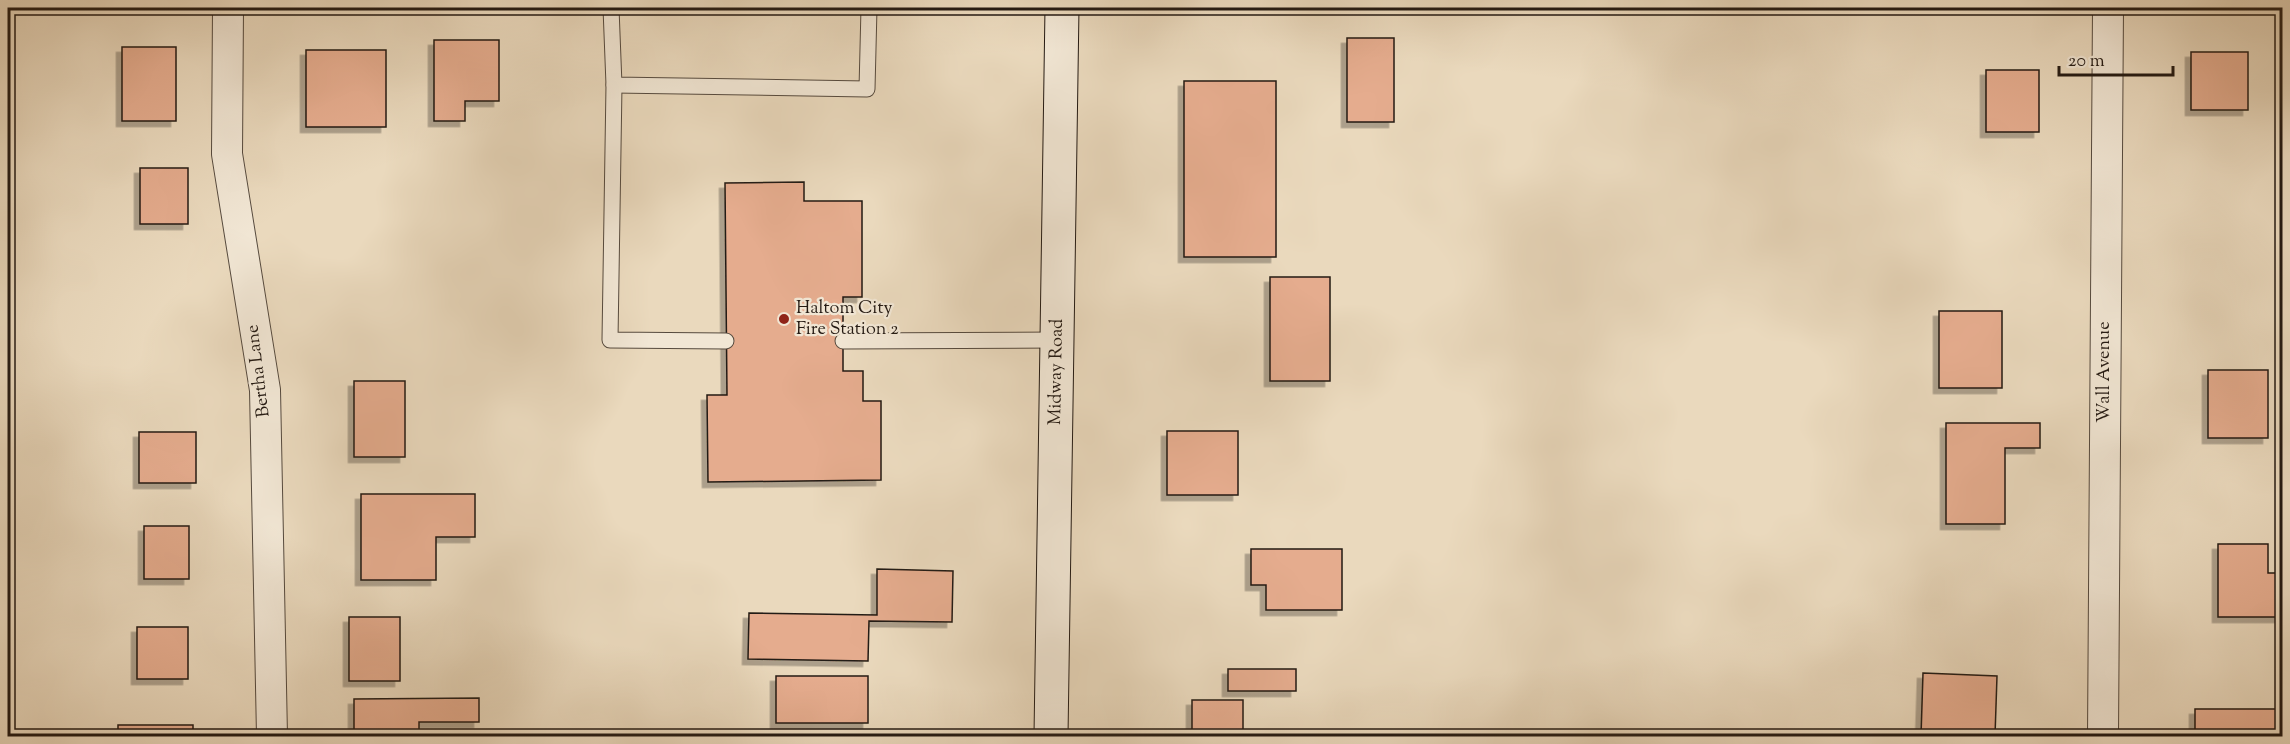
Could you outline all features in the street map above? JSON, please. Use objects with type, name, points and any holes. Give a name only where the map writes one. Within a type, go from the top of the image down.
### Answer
[{"type":"main road","name":"Midway Road","points":[[1052,736],[1062,8]]},
{"type":"street","name":"Bertha Lane","points":[[228,8],[227,154],[265,390],[272,736]]},
{"type":"street","name":"Wall Avenue","points":[[2103,736],[2108,8]]},
{"type":"lane","points":[[611,8],[614,85],[610,340],[726,341]]},
{"type":"lane","points":[[614,85],[867,89],[869,8]]},
{"type":"lane","points":[[843,341],[1057,340]]},
{"type":"building","points":[[1347,38],[1394,38],[1394,122],[1347,122]]},
{"type":"building","points":[[434,40],[499,40],[499,101],[465,101],[465,121],[434,121]]},
{"type":"building","points":[[122,47],[176,47],[176,121],[122,121]]},
{"type":"building","points":[[306,50],[386,50],[386,127],[306,127]]},
{"type":"building","points":[[2191,52],[2248,52],[2248,110],[2191,110]]},
{"type":"building","points":[[1986,70],[2039,70],[2039,132],[1986,132]]},
{"type":"building","points":[[1184,81],[1276,81],[1276,257],[1184,257]]},
{"type":"building","points":[[140,168],[188,168],[188,224],[140,224]]},
{"type":"building","name":"Haltom City Fire Station 2","points":[[804,182],[804,201],[862,201],[862,297],[843,297],[843,371],[863,371],[863,401],[881,401],[881,480],[708,482],[707,395],[727,395],[725,183]]},
{"type":"building","points":[[1270,277],[1330,277],[1330,381],[1270,381]]},
{"type":"building","points":[[1939,311],[2002,311],[2002,388],[1939,388]]},
{"type":"building","points":[[2208,370],[2268,370],[2268,438],[2208,438]]},
{"type":"building","points":[[354,381],[405,381],[405,457],[354,457]]},
{"type":"building","points":[[1946,423],[2040,423],[2040,448],[2005,448],[2005,524],[1946,524]]},
{"type":"building","points":[[1167,431],[1238,431],[1238,495],[1167,495]]},
{"type":"building","points":[[139,432],[196,432],[196,483],[139,483]]},
{"type":"building","points":[[361,494],[475,494],[475,537],[436,537],[436,580],[361,580]]},
{"type":"building","points":[[144,526],[189,526],[189,579],[144,579]]},
{"type":"building","points":[[2218,544],[2268,544],[2268,573],[2282,573],[2282,617],[2218,617]]},
{"type":"building","points":[[1251,549],[1342,549],[1342,610],[1266,610],[1266,585],[1251,585]]},
{"type":"building","points":[[877,569],[953,571],[952,622],[869,621],[868,661],[748,659],[749,613],[877,615]]},
{"type":"building","points":[[349,617],[400,617],[400,681],[349,681]]},
{"type":"building","points":[[137,627],[188,627],[188,679],[137,679]]},
{"type":"building","points":[[1228,669],[1296,669],[1296,691],[1228,691]]},
{"type":"building","points":[[1923,673],[1997,676],[1995,736],[1921,736]]},
{"type":"building","points":[[776,676],[868,676],[868,723],[776,723]]},
{"type":"building","points":[[479,698],[479,722],[419,722],[419,736],[354,736],[354,699]]},
{"type":"building","points":[[1192,700],[1243,700],[1243,736],[1192,736]]},
{"type":"building","points":[[2195,709],[2282,709],[2282,736],[2195,736]]},
{"type":"building","points":[[118,725],[193,725],[193,736],[118,736]]},
{"type":"place","name":"Haltom City Fire Station 2","points":[[784,319]]}]
